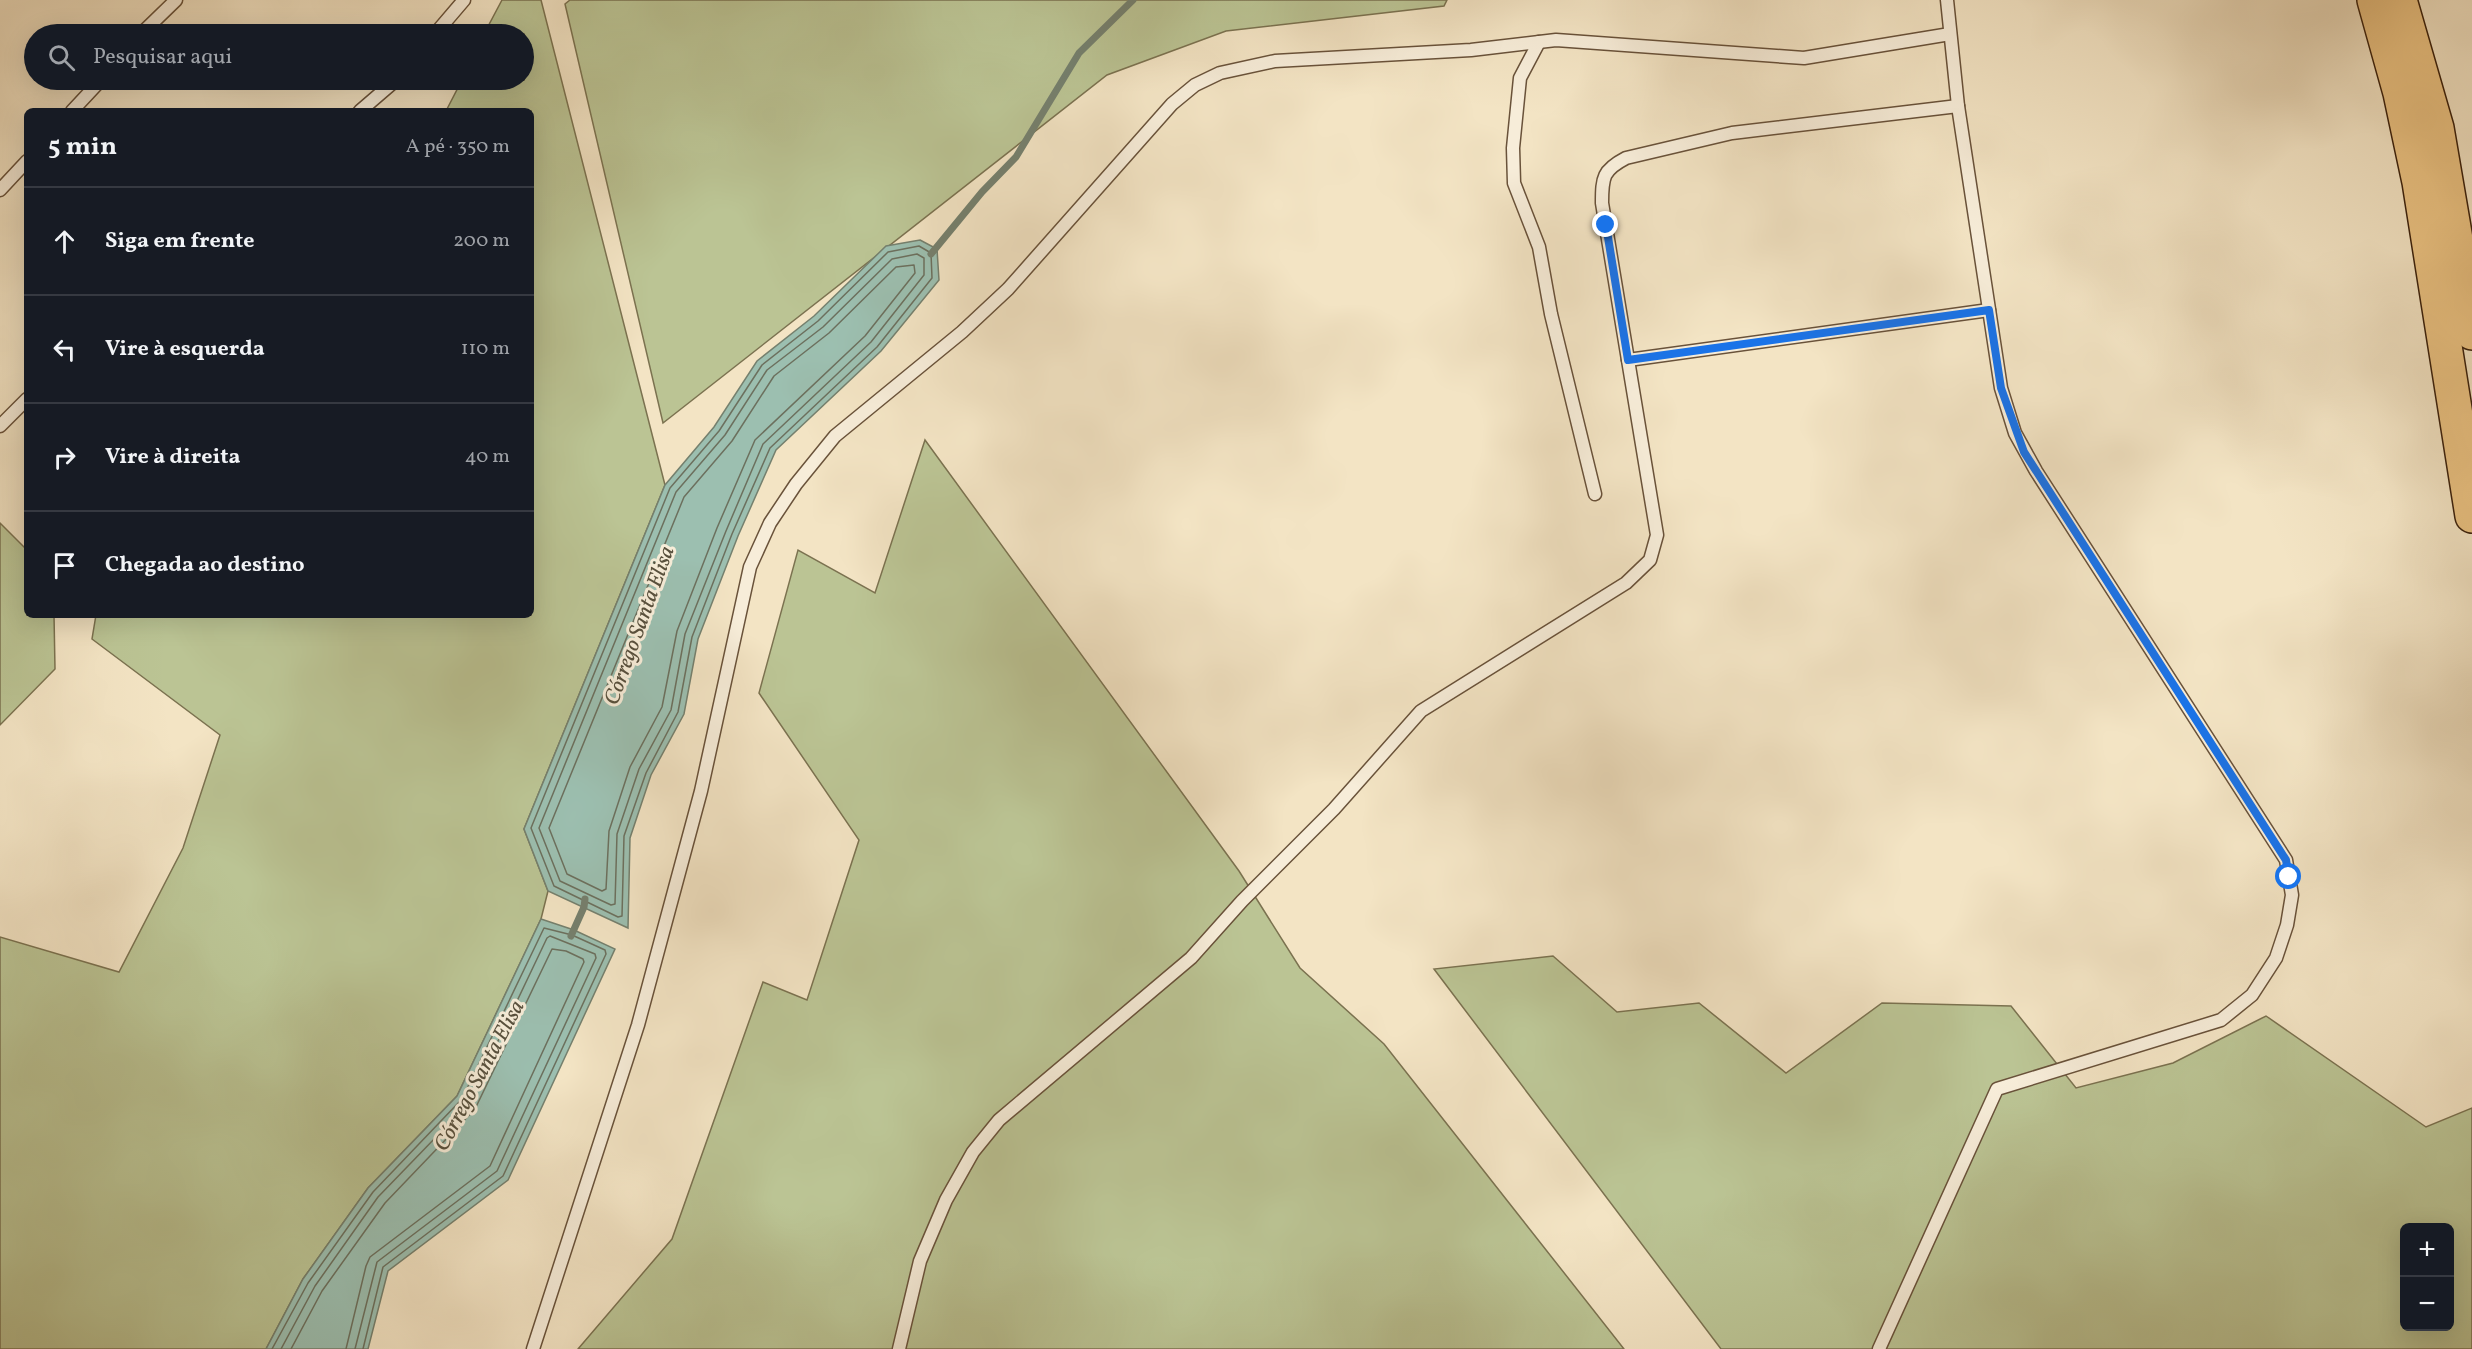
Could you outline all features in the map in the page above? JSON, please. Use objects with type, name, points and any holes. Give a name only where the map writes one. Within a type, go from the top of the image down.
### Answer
[{"type":"highway","points":[[2374,0],[2400,93],[2432,178],[2472,333]]},
{"type":"highway","points":[[2400,0],[2438,128],[2432,178],[2472,516]]},
{"type":"lane","points":[[151,24],[176,0]]},
{"type":"lane","points":[[444,24],[464,0]]},
{"type":"lane","points":[[1879,1349],[1997,1089],[2221,1020],[2252,995],[2276,958],[2287,925],[2292,895],[2286,860],[2024,452],[2001,388],[1958,106],[1947,0]]},
{"type":"lane","points":[[533,1349],[638,1025],[701,791],[750,567],[770,523],[796,484],[835,436],[962,332],[1008,289],[1172,104],[1195,85],[1220,72],[1275,61],[1471,50],[1556,40],[1804,58],[1950,34]]},
{"type":"lane","points":[[1539,42],[1520,78],[1513,148],[1514,183],[1539,247],[1551,314],[1594,494]]},
{"type":"lane","points":[[80,108],[93,90]]},
{"type":"lane","points":[[363,108],[384,90]]},
{"type":"lane","points":[[899,1349],[920,1261],[946,1200],[973,1152],[999,1120],[1191,958],[1242,901],[1334,808],[1422,711],[1626,583],[1650,560],[1658,535],[1602,202],[1602,185],[1610,166],[1626,158],[1732,133],[1958,106]]},
{"type":"lane","points":[[0,190],[24,164]]},
{"type":"lane","points":[[1628,360],[1989,310]]},
{"type":"lane","points":[[0,426],[24,402]]},
{"type":"green space","points":[[502,0],[541,0],[665,485],[524,829],[548,891],[541,919],[457,1096],[368,1188],[303,1279],[266,1349],[0,1349],[0,937],[119,972],[183,848],[220,735],[92,639],[96,618],[534,618],[534,108],[448,108],[457,90],[534,90],[534,24],[489,24]]},
{"type":"green space","points":[[570,0],[1447,0],[1444,6],[1226,31],[1107,75],[663,423],[565,4]]},
{"type":"green space","points":[[925,440],[1239,871],[1300,968],[1384,1044],[1624,1349],[578,1349],[672,1239],[763,982],[807,1000],[859,840],[759,693],[798,550],[875,593]]},
{"type":"green space","points":[[0,523],[24,547],[24,618],[54,618],[55,669],[0,725]]},
{"type":"green space","points":[[1553,956],[1617,1012],[1699,1003],[1786,1073],[1882,1003],[2011,1006],[2076,1088],[2173,1063],[2266,1016],[2426,1127],[2472,1108],[2472,1349],[1721,1349],[1434,969]]},
{"type":"water","points":[[920,240],[937,249],[939,280],[881,351],[776,450],[738,536],[698,639],[684,714],[651,775],[630,838],[628,928],[548,891],[524,829],[665,485],[714,427],[757,361],[814,316],[886,246]]},
{"type":"water","points":[[541,919],[574,930],[615,949],[508,1180],[388,1271],[368,1349],[266,1349],[303,1279],[368,1188],[457,1096]]},
{"type":"waterway","name":"Córrego Santa Elisa","points":[[931,254],[982,192],[1016,157],[1079,53],[1133,0]]},
{"type":"waterway","name":"Córrego Santa Elisa","points":[[571,936],[584,907],[585,899]]},
{"type":"route","points":[[1606,225],[1628,360],[1989,310],[2001,388],[2015,433],[2024,452],[2286,860],[2289,877]]}]
